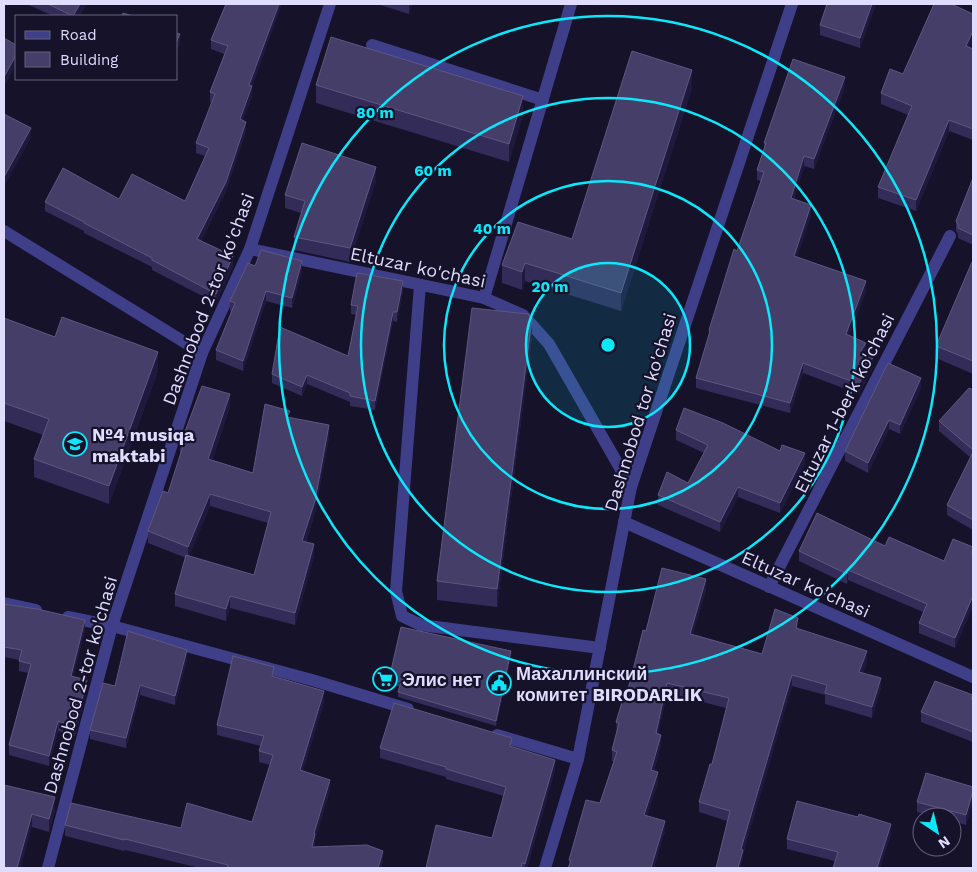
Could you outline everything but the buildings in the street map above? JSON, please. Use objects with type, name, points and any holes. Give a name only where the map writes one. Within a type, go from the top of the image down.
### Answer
[{"type":"street","name":"Dashnobod 2-tor ko'chasi","points":[[48,868],[112,626],[202,353],[250,250],[330,4]]},
{"type":"street","points":[[484,298],[571,4]]},
{"type":"street","name":"Dashnobod tor ko'chasi","points":[[545,868],[578,759],[631,487],[792,4]]},
{"type":"street","points":[[372,45],[543,100]]},
{"type":"street","points":[[4,232],[202,353]]},
{"type":"street","name":"Eltuzar 1-berk ko'chasi","points":[[769,587],[950,236]]},
{"type":"street","name":"Eltuzar ko'chasi","points":[[250,250],[484,298],[523,315],[549,344],[631,487]]},
{"type":"street","points":[[420,285],[396,592],[402,616],[421,625],[600,648]]},
{"type":"street","name":"Eltuzar ko'chasi","points":[[624,522],[973,677]]},
{"type":"street","points":[[4,603],[112,626],[312,680],[417,711]]},
{"type":"street","points":[[483,731],[578,759]]},
{"type":"place","name":"№4 musiqa maktabi","points":[[75,444]]},
{"type":"place","name":"Элис нет","points":[[385,679]]},
{"type":"place","name":"Махаллинский комитет BIRODARLIK","points":[[499,683]]}]
